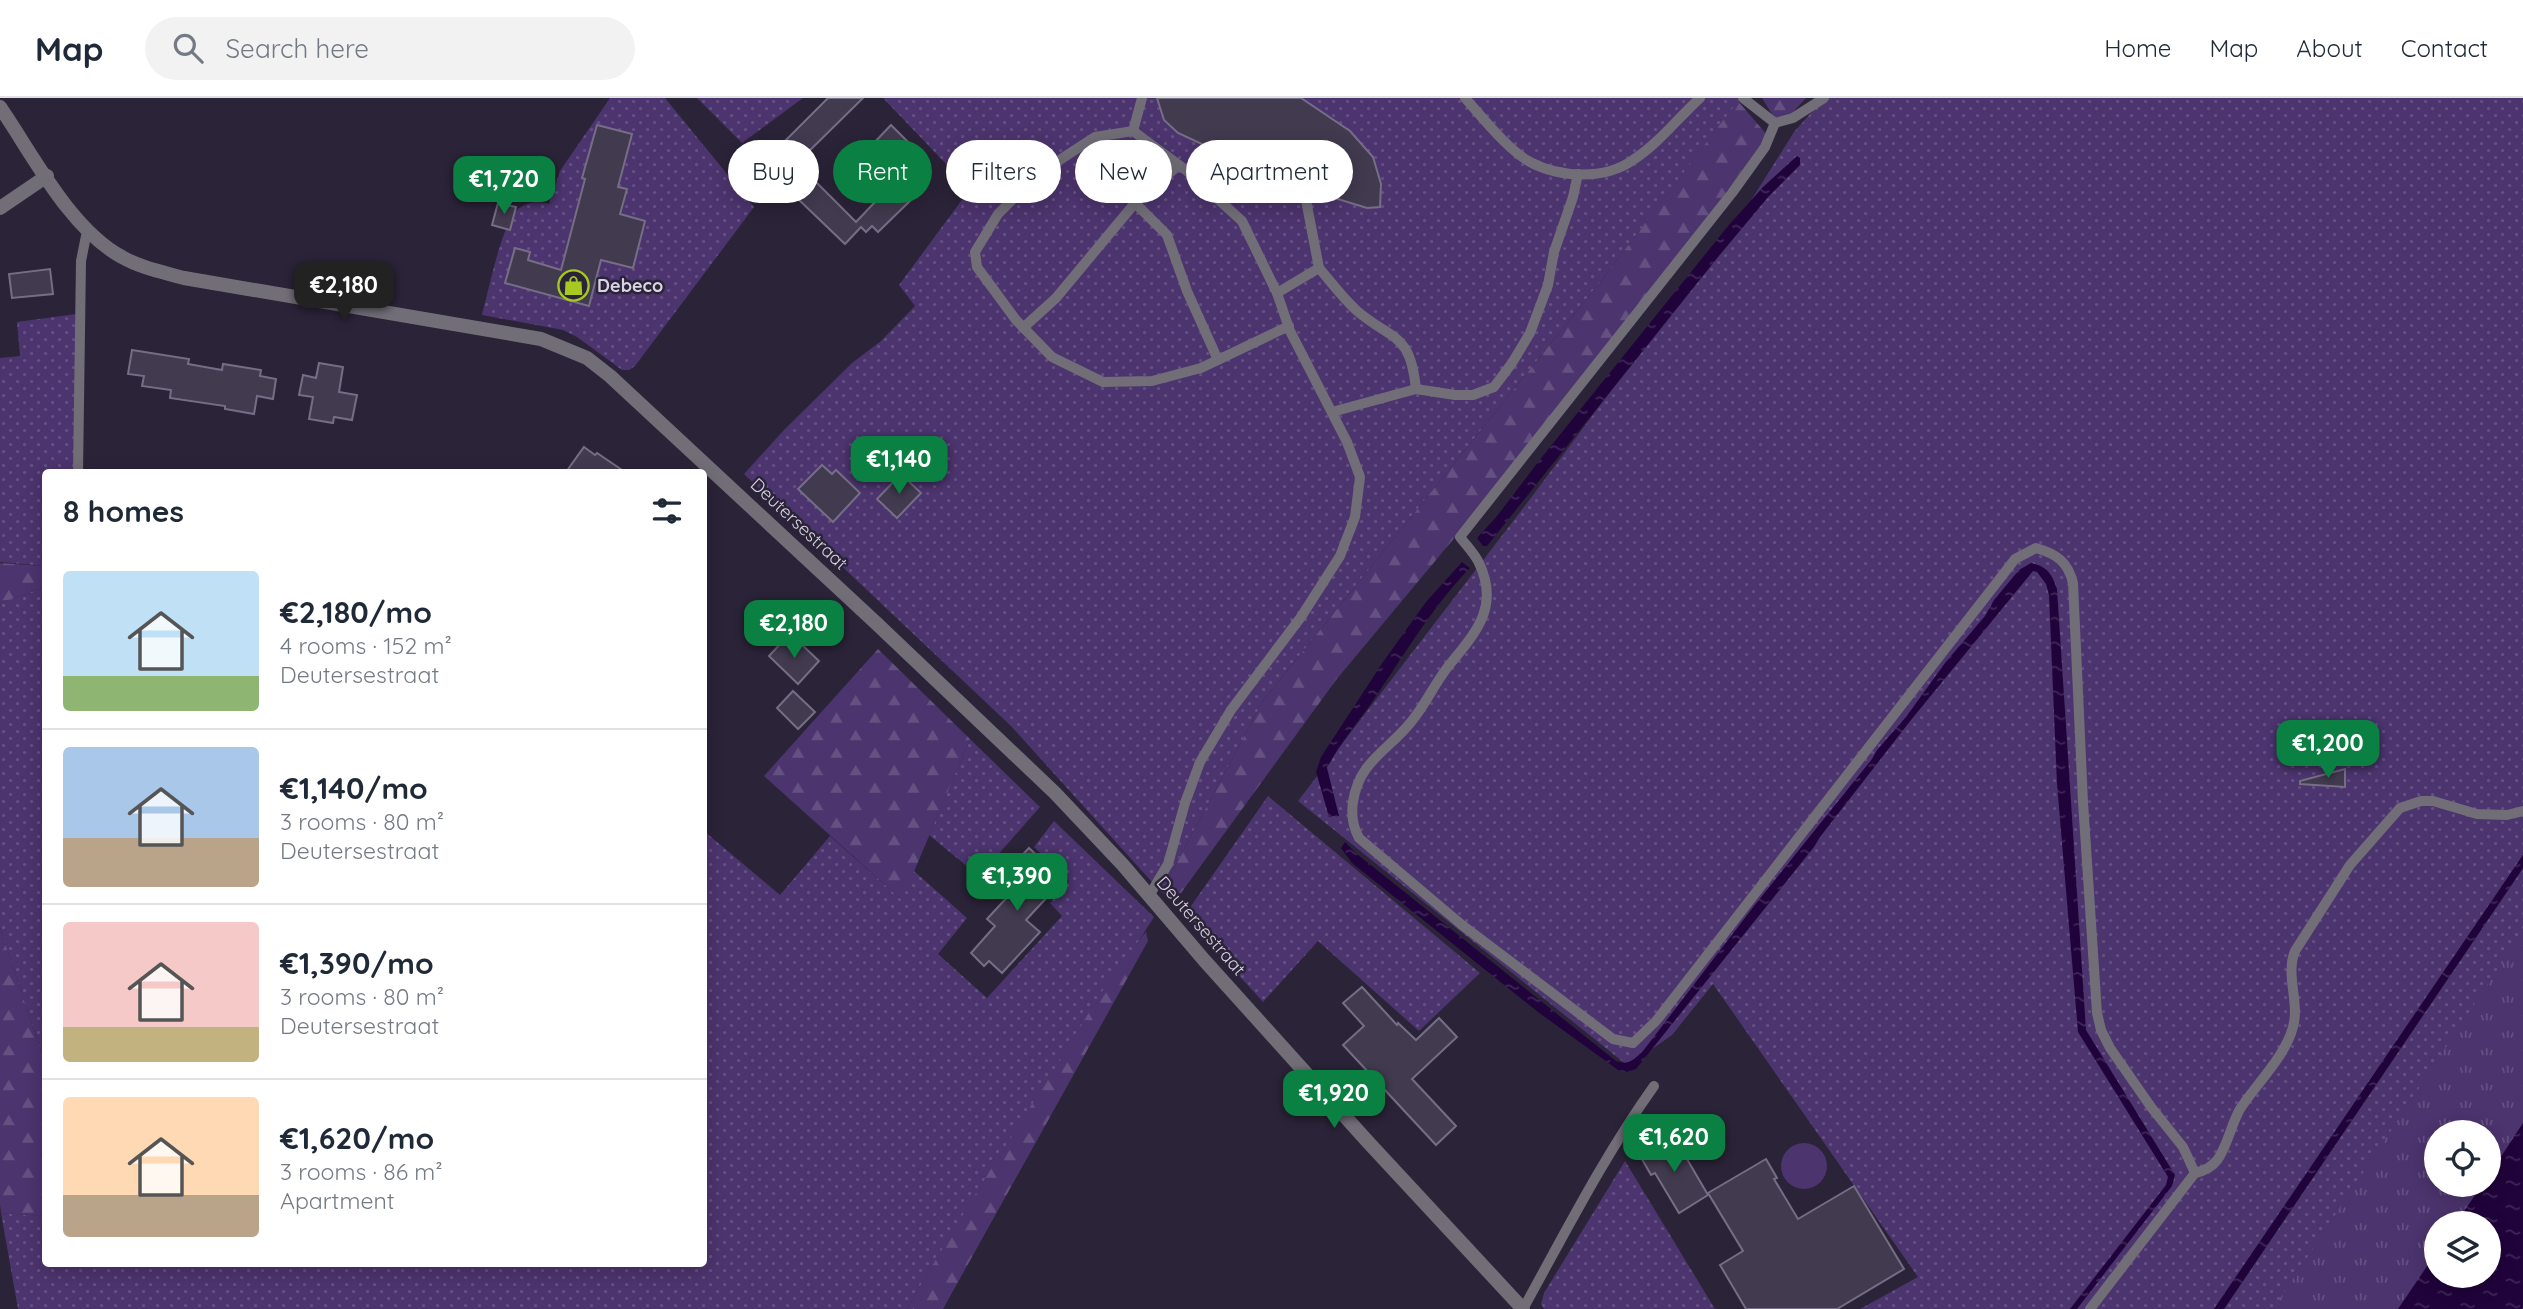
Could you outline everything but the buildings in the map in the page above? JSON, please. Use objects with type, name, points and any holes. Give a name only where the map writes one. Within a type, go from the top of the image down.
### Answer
[{"type":"street","name":"Deutersestraat","points":[[0,107],[87,231],[107,248],[135,264],[184,278],[516,333],[556,343],[587,358],[634,398],[1055,793],[1292,1058],[1523,1309]]},
{"type":"street","points":[[0,208],[47,176]]},
{"type":"lane","points":[[1133,131],[1142,98]]},
{"type":"lane","points":[[1465,98],[1508,144],[1532,163],[1578,174],[1603,173],[1632,162],[1649,149],[1700,98]]},
{"type":"lane","points":[[1743,98],[1775,123]]},
{"type":"lane","points":[[1775,123],[1793,118],[1824,98]]},
{"type":"lane","points":[[1775,123],[1765,147],[1732,193],[1460,537],[1479,562],[1486,590],[1482,622],[1435,683],[1413,720],[1360,774],[1352,806],[1355,831],[1359,838],[1462,925],[1614,1039],[1633,1043],[1656,1021],[2015,559],[2036,548],[2053,553],[2070,569],[2073,583],[2083,802],[2097,1013],[2101,1030],[2110,1048],[2151,1108],[2183,1147],[2196,1173]]},
{"type":"lane","points":[[1149,895],[1168,864],[1200,762],[1231,710],[1325,582],[1340,556],[1355,517],[1360,477],[1347,442],[1289,326],[1277,293],[1242,221],[1179,165],[1133,131],[1096,137],[1038,174],[998,214],[975,252],[977,267],[1023,328],[1052,357],[1103,382],[1152,381],[1201,368],[1289,326]]},
{"type":"lane","points":[[1172,171],[1179,165]]},
{"type":"lane","points":[[1332,412],[1416,389],[1473,395],[1494,387],[1530,333],[1548,285],[1554,252],[1578,174]]},
{"type":"lane","points":[[1023,328],[1056,298],[1135,203],[1167,235],[1187,291],[1218,360]]},
{"type":"lane","points":[[1307,203],[1319,268],[1357,310],[1396,337],[1406,349],[1411,358],[1416,389]]},
{"type":"lane","points":[[78,469],[81,261],[87,231]]},
{"type":"lane","points":[[1277,293],[1319,268]]},
{"type":"lane","points":[[2090,1309],[2196,1173],[2211,1166],[2218,1159],[2240,1110],[2293,1030],[2296,1016],[2292,960],[2295,951],[2350,865],[2377,837],[2390,818],[2400,808],[2421,800],[2477,814],[2507,815],[2523,811]]},
{"type":"lane","points":[[1523,1309],[1602,1165],[1654,1086]]},
{"type":"green space","points":[[610,98],[665,98],[728,175],[728,203],[751,203],[754,207],[635,366],[629,370],[622,370],[563,330],[482,315],[501,243],[511,217],[529,203],[549,204],[560,171]]},
{"type":"green space","points":[[697,98],[803,98],[746,140],[739,140]]},
{"type":"green space","points":[[883,98],[1741,98],[1601,281],[1263,701],[1161,892],[1011,726],[744,474],[852,363],[881,341],[915,306],[899,285],[960,203],[1061,203],[1061,140],[946,140],[946,164],[932,149],[932,140],[923,140]]},
{"type":"green space","points":[[1762,98],[1806,98],[1782,124],[1777,122]]},
{"type":"green space","points":[[1824,98],[2523,98],[2523,855],[2214,1309],[1860,1309],[1918,1277],[1713,984],[1672,1035],[1628,1066],[1298,801],[1524,507],[1740,218],[1794,132]]},
{"type":"green space","points":[[1738,101],[1767,135],[1712,212],[1491,494],[1336,680],[1181,893],[1169,897],[1161,892],[1263,701],[1601,281]]},
{"type":"green space","points":[[76,314],[74,469],[42,469],[42,566],[0,562],[0,358],[20,356],[17,322]]},
{"type":"green space","points":[[0,563],[42,566],[42,588],[0,603]]},
{"type":"green space","points":[[42,588],[42,1054],[0,928],[0,603]]},
{"type":"green space","points":[[878,649],[970,739],[902,900],[764,776]]},
{"type":"green space","points":[[970,739],[1040,807],[979,876],[929,835]]},
{"type":"green space","points":[[1268,796],[1480,973],[1419,1031],[1318,941],[1263,1002],[1191,923],[1187,916],[1191,906]]},
{"type":"green space","points":[[1054,821],[1154,917],[907,1309],[18,1309],[1,1213],[42,1216],[42,1267],[707,1267],[707,834],[780,895],[830,836],[901,899],[914,871],[967,918],[938,954],[987,998],[1062,916],[1050,903],[1069,881],[1034,847]]},
{"type":"green space","points":[[2523,868],[2523,997],[2439,1120],[2424,1120],[2424,1141],[2309,1309],[2224,1309]]},
{"type":"green space","points":[[0,928],[42,1054],[42,1216],[1,1213]]},
{"type":"green space","points":[[1146,932],[1148,941],[943,1309],[907,1309],[962,1215],[1100,995]]},
{"type":"green space","points":[[2523,932],[2523,1309],[2273,1309],[2491,979]]},
{"type":"green space","points":[[1804,1143],[1821,1149],[1827,1166],[1821,1183],[1804,1189],[1787,1183],[1781,1166],[1787,1149]]},
{"type":"green space","points":[[1625,1161],[1715,1309],[1544,1309],[1541,1304],[1544,1293]]},
{"type":"water","points":[[1797,156],[1800,158],[1800,165],[1769,196],[1718,257],[1487,546],[1483,546],[1477,538],[1542,457],[1728,226],[1763,187]]},
{"type":"water","points":[[1462,562],[1470,568],[1429,617],[1327,768],[1339,816],[1329,817],[1316,772],[1321,757],[1426,602]]},
{"type":"water","points":[[2031,563],[2048,572],[2057,589],[2086,1030],[2175,1175],[2172,1186],[2077,1309],[2070,1309],[2166,1185],[2168,1177],[2078,1032],[2057,784],[2049,595],[2046,584],[2037,572],[2033,571],[1911,720],[1814,847],[1636,1069],[1626,1072],[1618,1070],[1538,1012],[1352,863],[1341,848],[1345,842],[1616,1061],[1631,1061],[1643,1051],[1754,906],[1906,717],[1945,663],[1985,616],[1994,600],[2019,570]]},
{"type":"water","points":[[2523,855],[2523,868],[2224,1309],[2214,1309]]},
{"type":"water","points":[[2523,1123],[2522,1309],[2398,1309],[2424,1271],[2424,1288],[2501,1288],[2501,1211],[2464,1211],[2474,1197],[2501,1197],[2501,1157]]},
{"type":"place","name":"Debeco","points":[[574,286]]}]
